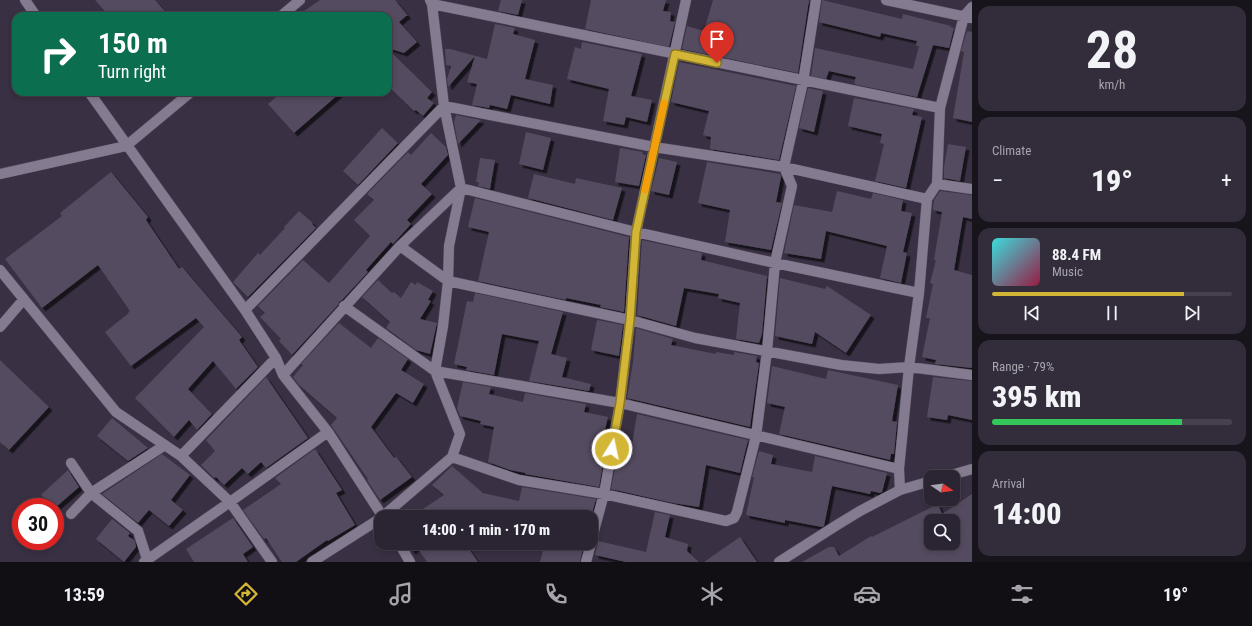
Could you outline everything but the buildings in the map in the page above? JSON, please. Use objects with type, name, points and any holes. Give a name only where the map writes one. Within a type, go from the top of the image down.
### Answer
[{"type":"street","points":[[24,0],[33,12]]},
{"type":"street","points":[[286,12],[300,0]]},
{"type":"street","points":[[598,516],[604,494],[620,403],[630,320],[636,232],[686,0]]},
{"type":"street","points":[[452,457],[519,480],[604,494],[726,521],[734,518],[737,512],[756,436],[767,351],[775,263],[792,186],[784,167],[803,82],[816,0]]},
{"type":"street","points":[[886,0],[968,17]]},
{"type":"street","points":[[390,510],[452,457],[460,434],[435,371],[443,326],[448,281],[449,246],[461,188],[444,106],[431,2],[803,82],[940,108]]},
{"type":"street","points":[[900,490],[899,469],[909,367],[919,293],[927,199],[937,184],[940,108],[972,7]]},
{"type":"street","points":[[91,96],[244,310],[276,358],[283,375],[328,432],[378,510]]},
{"type":"street","points":[[0,174],[126,146],[186,96]]},
{"type":"street","points":[[444,106],[654,147],[784,167],[927,199]]},
{"type":"street","points":[[244,310],[444,106]]},
{"type":"street","points":[[937,184],[972,190]]},
{"type":"street","points":[[461,188],[636,232],[919,293]]},
{"type":"street","points":[[283,375],[400,246],[461,188]]},
{"type":"street","points":[[400,246],[448,281],[630,320],[695,338],[840,365],[879,369],[909,367],[972,375]]},
{"type":"street","points":[[0,270],[116,412],[181,456],[230,502],[272,562]]},
{"type":"street","points":[[0,327],[24,299]]},
{"type":"street","points":[[344,306],[435,371],[620,403],[899,469]]},
{"type":"street","points":[[181,456],[276,358]]},
{"type":"street","points":[[71,463],[92,493],[138,531],[146,562],[328,432]]},
{"type":"street","points":[[71,514],[92,493],[165,445]]},
{"type":"street","points":[[960,472],[972,469]]},
{"type":"street","points":[[779,562],[837,524],[900,490],[924,483]]},
{"type":"street","points":[[312,562],[374,522]]},
{"type":"street","points":[[403,550],[410,562]]},
{"type":"street","points":[[586,562],[589,550]]},
{"type":"slow traffic","points":[[645,190],[664,103]]},
{"type":"route","points":[[612,449],[620,403],[630,320],[636,232],[675,54],[717,63]]}]
